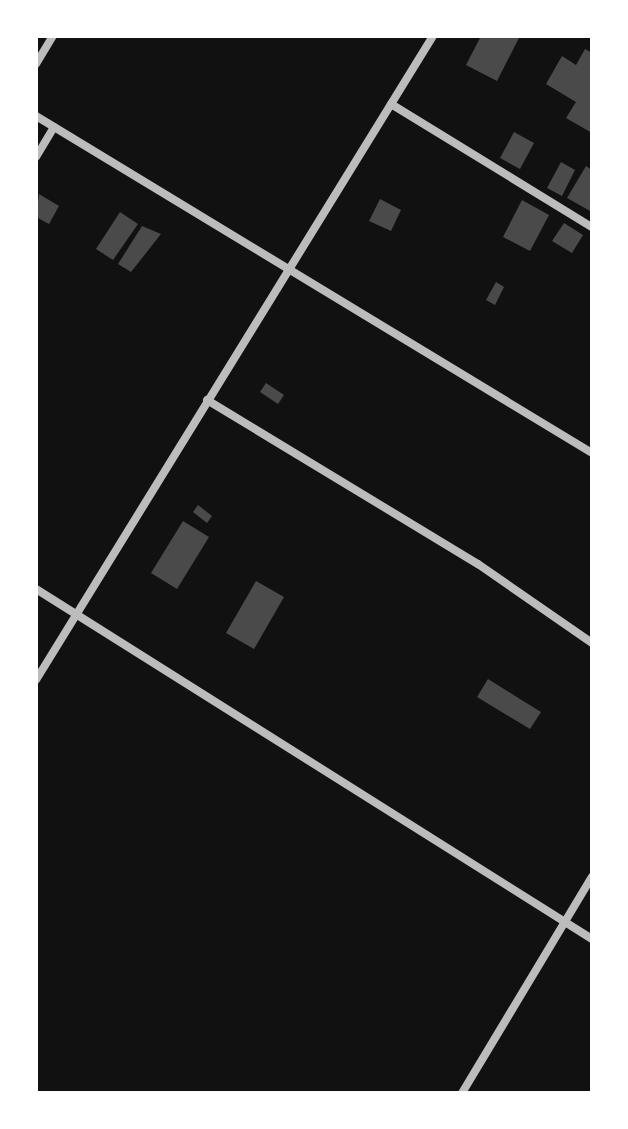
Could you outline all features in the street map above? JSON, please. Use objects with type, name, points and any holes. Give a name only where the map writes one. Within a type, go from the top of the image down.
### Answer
[{"type":"street","points":[[36,64],[53,36]]},
{"type":"street","points":[[36,680],[78,616],[288,266],[433,36]]},
{"type":"street","points":[[391,104],[592,227]]},
{"type":"street","points":[[36,116],[592,453]]},
{"type":"street","points":[[36,157],[54,127]]},
{"type":"street","points":[[207,400],[478,564],[592,643]]},
{"type":"street","points":[[36,589],[592,939]]},
{"type":"street","points":[[462,1093],[592,877]]},
{"type":"building","points":[[481,36],[520,36],[497,81],[466,65]]},
{"type":"building","points":[[585,49],[592,53],[592,133],[566,118],[576,102],[546,84],[562,56],[576,65]]},
{"type":"building","points":[[514,132],[534,143],[520,169],[500,158]]},
{"type":"building","points":[[561,162],[575,170],[562,196],[547,188]]},
{"type":"building","points":[[586,166],[592,170],[592,212],[567,198]]},
{"type":"building","points":[[39,194],[59,206],[49,224],[36,217]]},
{"type":"building","points":[[380,199],[401,210],[391,231],[369,221]]},
{"type":"building","points":[[522,200],[549,215],[530,251],[503,237]]},
{"type":"building","points":[[120,212],[138,224],[113,260],[96,249]]},
{"type":"building","points":[[564,223],[583,235],[572,253],[552,241]]},
{"type":"building","points":[[142,226],[161,234],[131,272],[118,264]]},
{"type":"building","points":[[496,282],[504,287],[495,305],[486,300]]},
{"type":"building","points":[[266,383],[284,395],[278,404],[260,392]]},
{"type":"building","points":[[198,505],[212,516],[207,523],[193,512]]},
{"type":"building","points":[[183,521],[209,537],[177,589],[151,573]]},
{"type":"building","points":[[256,581],[284,597],[254,649],[226,633]]},
{"type":"building","points":[[488,679],[541,712],[530,729],[477,697]]}]
